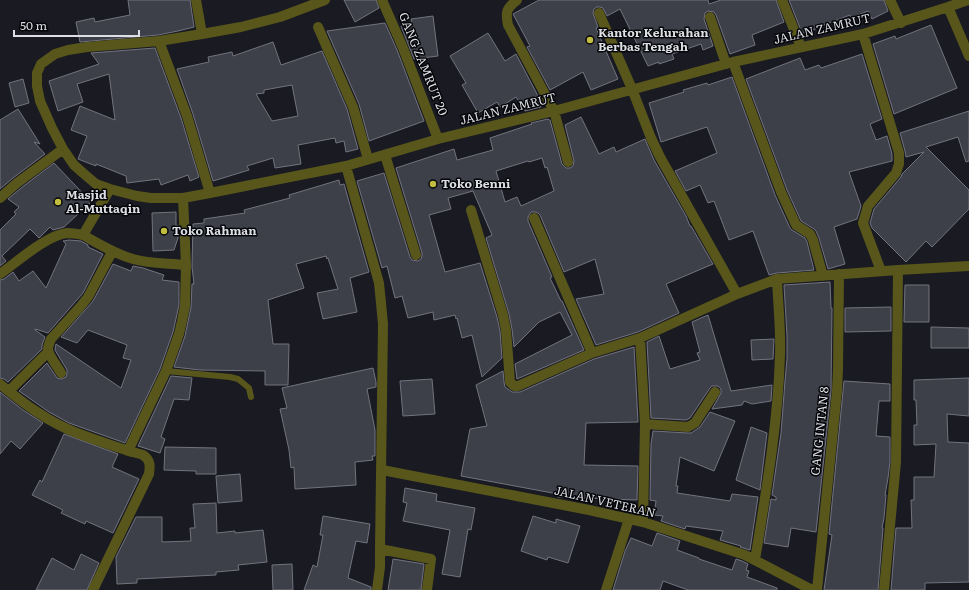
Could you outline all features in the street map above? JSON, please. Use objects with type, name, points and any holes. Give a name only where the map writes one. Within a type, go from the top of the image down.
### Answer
[{"type":"street","points":[[196,0],[202,34]]},
{"type":"street","name":"JALAN ZAMRUT","points":[[325,0],[280,17],[241,27],[159,41],[88,47],[68,50],[55,54],[41,64],[37,73],[37,86],[40,101],[52,128],[74,165],[96,184],[137,196],[151,198],[183,198],[346,166],[438,139],[554,111],[730,63],[863,34],[968,0]]},
{"type":"street","name":"GANG ZAMRUT 20","points":[[382,0],[403,48],[438,139]]},
{"type":"street","points":[[517,0],[506,12],[508,25],[554,111],[568,162]]},
{"type":"street","points":[[782,0],[801,47]]},
{"type":"street","points":[[890,0],[901,22]]},
{"type":"street","points":[[954,4],[969,56]]},
{"type":"street","points":[[599,13],[660,157],[737,294]]},
{"type":"street","points":[[710,17],[730,63],[781,192],[796,225],[810,234],[813,240],[823,276]]},
{"type":"street","points":[[318,27],[353,107],[368,159]]},
{"type":"street","points":[[863,34],[899,153],[899,164],[896,173],[868,206],[863,223],[881,271]]},
{"type":"street","points":[[159,41],[187,116],[210,193]]},
{"type":"street","points":[[0,198],[16,183],[64,149]]},
{"type":"street","points":[[385,154],[416,255]]},
{"type":"street","points":[[346,166],[379,283],[382,303],[382,470],[380,549],[377,590]]},
{"type":"street","points":[[83,235],[110,189]]},
{"type":"street","points":[[128,451],[166,371],[182,321],[186,265],[183,198]]},
{"type":"street","points":[[471,210],[503,315],[506,330],[510,382],[514,386],[518,386],[592,352],[640,338],[737,294],[778,280],[839,274],[969,266]]},
{"type":"street","points":[[534,218],[592,352]]},
{"type":"street","points":[[0,274],[45,241],[67,233],[83,235],[112,252],[133,259],[146,262],[186,265]]},
{"type":"street","points":[[61,373],[48,352],[51,339],[88,296],[112,252]]},
{"type":"street","points":[[884,590],[896,462],[898,270]]},
{"type":"street","name":"GANG INTAN 8","points":[[811,589],[837,391],[839,274]]},
{"type":"street","points":[[756,560],[770,468],[776,406],[780,355],[778,280]]},
{"type":"street","points":[[640,338],[645,424],[642,522]]},
{"type":"street","points":[[9,391],[48,352]]},
{"type":"street","points":[[0,384],[50,420],[75,432],[143,455],[150,463],[149,474],[93,590]]},
{"type":"street","points":[[645,424],[691,426],[695,423],[715,392]]},
{"type":"street","name":"JALAN VETERAN","points":[[382,470],[642,522],[745,555],[811,589]]},
{"type":"street","points":[[606,590],[629,519]]},
{"type":"street","points":[[380,549],[431,559],[428,585]]},
{"type":"lane","points":[[166,371],[238,379],[249,388],[251,397]]},
{"type":"building","points":[[128,0],[190,0],[194,27],[158,35],[80,42],[76,22],[94,18],[95,22],[130,15]]},
{"type":"building","points":[[344,0],[376,0],[379,8],[355,22]]},
{"type":"building","points":[[539,0],[708,0],[709,4],[721,0],[776,0],[784,22],[752,35],[755,45],[730,54],[716,15],[714,12],[708,11],[705,13],[704,19],[713,46],[703,50],[701,44],[672,54],[674,59],[648,66],[620,9],[607,16],[603,8],[597,7],[594,9],[593,13],[598,27],[596,28],[618,79],[591,90],[583,72],[550,90],[527,47],[530,46],[513,14]]},
{"type":"building","points":[[789,0],[884,0],[888,11],[872,19],[868,11],[851,18],[850,15],[819,28],[802,33]]},
{"type":"building","points":[[433,16],[438,56],[414,59],[401,26],[412,23],[411,19]]},
{"type":"building","points":[[385,23],[424,121],[369,141],[359,104],[327,31]]},
{"type":"building","points":[[931,25],[957,88],[894,114],[873,44],[895,36],[896,39]]},
{"type":"building","points":[[488,33],[505,61],[516,54],[538,96],[535,97],[541,107],[525,111],[516,97],[500,107],[497,102],[478,113],[462,85],[466,83],[450,56]]},
{"type":"building","points":[[273,42],[281,65],[322,51],[347,109],[358,149],[346,152],[344,141],[336,143],[335,138],[298,145],[301,164],[275,168],[273,158],[247,166],[249,170],[213,181],[193,114],[177,69],[209,62],[208,57],[232,52],[233,56]],"holes":[[[292,85],[298,116],[272,121],[256,94],[264,93],[264,90]]]},
{"type":"building","points":[[155,48],[181,118],[199,177],[190,181],[188,175],[161,185],[159,179],[127,183],[126,176],[96,164],[96,166],[78,159],[87,136],[71,130],[80,106],[115,120],[109,74],[77,84],[83,102],[58,111],[49,81],[99,64],[91,53]]},
{"type":"building","points":[[862,54],[882,119],[870,124],[876,140],[887,136],[892,154],[892,161],[849,172],[861,206],[857,219],[834,227],[845,264],[828,269],[816,231],[801,221],[787,190],[746,79],[800,58],[805,70],[819,65],[821,68]]},
{"type":"building","points":[[732,77],[775,195],[790,228],[805,238],[814,270],[769,275],[753,231],[729,240],[714,201],[708,203],[700,185],[686,191],[675,171],[717,153],[707,127],[661,142],[649,103],[684,92],[683,90],[707,83],[708,85]]},
{"type":"building","points":[[23,79],[29,103],[15,107],[9,83]]},
{"type":"building","points":[[18,109],[40,144],[34,142],[45,154],[0,189],[0,120]]},
{"type":"building","points":[[969,111],[969,161],[966,162],[958,137],[926,147],[969,190],[969,209],[932,247],[926,241],[906,262],[872,228],[870,223],[874,209],[902,174],[924,152],[906,157],[900,133]]},
{"type":"building","points":[[581,117],[599,154],[614,147],[616,152],[645,139],[654,160],[686,216],[690,226],[713,264],[666,284],[679,313],[638,332],[596,345],[576,299],[604,294],[595,259],[564,272],[540,215],[535,212],[531,212],[528,217],[528,221],[552,277],[550,278],[584,350],[517,379],[515,364],[572,335],[560,312],[539,322],[514,347],[509,314],[486,238],[492,235],[473,191],[448,198],[451,209],[429,215],[445,272],[480,263],[500,331],[502,358],[482,377],[472,335],[462,338],[455,315],[434,320],[433,312],[408,318],[402,296],[395,298],[387,266],[382,268],[357,181],[384,173],[410,257],[412,260],[418,261],[421,259],[422,253],[396,168],[454,149],[457,160],[493,150],[490,138],[532,124],[531,123],[548,119],[550,120],[562,164],[566,168],[570,168],[573,166],[574,161],[565,125]],"holes":[[[542,158],[545,168],[547,167],[554,191],[521,206],[517,197],[505,202],[496,171]]]},
{"type":"building","points":[[54,163],[91,202],[64,227],[53,230],[50,227],[39,238],[30,229],[2,256],[6,261],[0,266],[0,230],[16,214],[14,212],[19,207],[8,199]]},
{"type":"building","points":[[339,180],[340,185],[344,184],[369,272],[350,278],[357,312],[323,319],[317,293],[338,289],[328,258],[327,259],[326,256],[296,264],[304,288],[268,300],[273,344],[289,344],[288,385],[265,385],[265,371],[200,370],[174,367],[185,336],[191,307],[192,284],[194,284],[192,267],[193,224],[204,223],[204,219],[245,213],[244,210],[290,198],[289,195]]},
{"type":"building","name":"Toko Rahman","points":[[176,212],[178,238],[174,250],[153,251],[152,213]]},
{"type":"building","points":[[63,241],[81,241],[88,245],[88,247],[103,254],[83,293],[48,333],[35,329],[45,337],[42,349],[8,382],[0,378],[0,280],[4,279],[13,272],[19,281],[33,271],[46,288],[66,244]]},
{"type":"building","points":[[113,264],[131,271],[133,266],[143,268],[164,275],[162,280],[179,282],[179,305],[173,332],[160,369],[125,443],[69,423],[49,412],[19,391],[47,363],[57,378],[61,379],[66,377],[67,370],[55,350],[56,344],[121,388],[131,360],[123,358],[127,345],[88,330],[77,343],[61,337],[93,301]]},
{"type":"building","points":[[830,282],[832,308],[831,391],[816,532],[791,528],[788,547],[764,543],[771,499],[776,500],[776,497],[772,495],[781,433],[787,359],[784,285]]},
{"type":"building","points":[[905,285],[929,285],[929,322],[904,322]]},
{"type":"building","points":[[891,307],[891,331],[845,332],[845,308]]},
{"type":"building","points":[[708,315],[731,391],[772,385],[771,401],[752,404],[744,401],[742,405],[712,409],[721,393],[721,389],[718,386],[712,386],[690,418],[686,420],[651,418],[647,342],[659,336],[670,369],[700,360],[697,353],[700,352],[692,322]]},
{"type":"building","points":[[931,327],[969,328],[969,348],[931,348]]},
{"type":"building","points":[[774,339],[773,359],[752,360],[751,340]]},
{"type":"building","points":[[634,347],[638,422],[586,423],[584,465],[638,466],[637,500],[558,497],[558,494],[461,476],[470,429],[487,426],[476,385],[503,371],[505,387],[512,392],[520,392],[594,359]]},
{"type":"building","points":[[373,368],[376,387],[367,389],[375,430],[375,456],[372,456],[373,460],[355,462],[356,485],[295,489],[294,467],[291,468],[289,450],[280,409],[287,408],[282,388]]},
{"type":"building","points":[[171,376],[192,378],[189,400],[174,399],[161,437],[165,439],[160,453],[138,446]]},
{"type":"building","points":[[969,378],[969,416],[947,414],[948,442],[969,443],[969,582],[925,583],[925,590],[891,590],[896,528],[912,528],[911,500],[914,500],[914,477],[934,477],[936,444],[914,445],[914,425],[917,425],[916,400],[914,400],[914,380]]},
{"type":"building","points":[[432,379],[435,414],[403,416],[400,381]]},
{"type":"building","points":[[844,381],[890,384],[890,401],[879,401],[876,436],[890,437],[890,462],[885,495],[878,590],[824,590],[832,535],[829,534]]},
{"type":"building","points":[[0,392],[43,423],[20,449],[11,441],[0,454]]},
{"type":"building","points":[[710,412],[735,421],[714,471],[680,457],[676,486],[678,486],[677,493],[730,501],[732,494],[758,497],[750,550],[720,540],[723,531],[686,526],[685,529],[661,521],[663,516],[654,515],[656,501],[650,500],[651,444],[653,431],[691,433],[700,427]]},
{"type":"building","points":[[751,427],[767,433],[760,490],[736,480]]},
{"type":"building","points":[[64,434],[118,454],[112,467],[139,479],[113,533],[86,521],[85,524],[61,513],[63,510],[32,495],[40,480],[42,482]]},
{"type":"building","points":[[165,447],[216,448],[216,474],[196,474],[196,471],[164,470]]},
{"type":"building","points":[[240,474],[242,501],[218,503],[216,476]]},
{"type":"building","points":[[405,488],[437,494],[436,501],[475,508],[471,530],[468,529],[460,577],[442,574],[450,530],[403,521],[407,503],[403,502]]},
{"type":"building","points":[[216,503],[217,533],[263,530],[267,562],[238,565],[239,570],[216,572],[216,575],[137,579],[137,583],[117,584],[116,557],[136,517],[162,517],[162,542],[191,541],[190,528],[195,528],[193,504]]},
{"type":"building","points":[[323,516],[370,524],[367,543],[356,541],[348,578],[371,587],[371,590],[304,590],[313,565],[317,567],[323,535],[320,535]]},
{"type":"building","points":[[533,516],[556,523],[556,519],[580,526],[568,563],[548,557],[547,560],[521,551]]},
{"type":"building","points":[[657,533],[680,541],[677,550],[732,570],[736,559],[742,561],[748,564],[746,570],[749,571],[747,577],[777,588],[777,590],[688,590],[663,581],[660,590],[613,590],[625,551],[631,538],[652,546]]},
{"type":"building","points":[[81,554],[99,563],[87,590],[36,590],[52,558],[74,570]]},
{"type":"building","points":[[393,559],[424,564],[421,590],[388,590]]},
{"type":"building","points":[[292,564],[293,590],[273,590],[272,565]]},
{"type":"place","name":"Kantor Kelurahan Berbas Tengah","points":[[590,40]]},
{"type":"place","name":"Toko Benni","points":[[433,184]]},
{"type":"place","name":"Masjid Al-Muttaqin","points":[[58,202]]},
{"type":"place","name":"Toko Rahman","points":[[164,231]]}]
